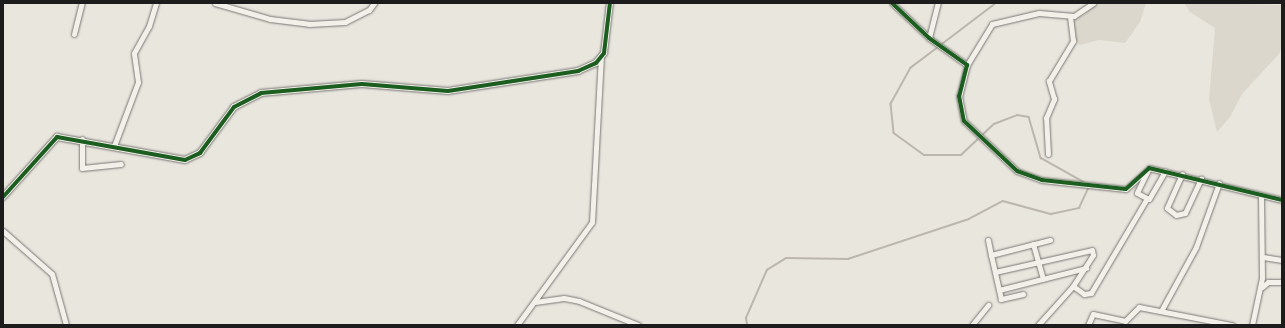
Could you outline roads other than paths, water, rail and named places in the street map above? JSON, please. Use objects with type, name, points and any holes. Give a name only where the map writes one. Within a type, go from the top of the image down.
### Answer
[{"type":"street","points":[[74,34],[82,3]]},
{"type":"street","points":[[114,146],[138,82],[134,53],[149,26],[156,3]]},
{"type":"street","points":[[215,3],[270,19],[308,24],[345,22],[369,10],[374,3]]},
{"type":"street","points":[[517,325],[592,222],[601,58],[610,3]]},
{"type":"street","points":[[892,3],[929,38],[948,53],[967,65]]},
{"type":"street","points":[[929,38],[938,3]]},
{"type":"street","points":[[1093,3],[1070,17],[1039,13],[992,24],[967,65],[959,96],[964,121],[1017,171],[1042,180],[1126,189],[1149,168],[1166,170],[1201,178],[1261,196],[1282,200]]},
{"type":"street","points":[[1048,154],[1046,118],[1054,98],[1049,82],[1073,41],[1070,17]]},
{"type":"street","points":[[3,197],[53,139],[63,136],[179,160],[195,157],[234,107],[261,93],[362,84],[434,91],[467,90],[567,74],[601,58]]},
{"type":"street","points":[[82,139],[83,169],[121,164]]},
{"type":"street","points":[[1149,168],[1137,193],[1149,199],[1166,170]]},
{"type":"street","points":[[1182,174],[1167,208],[1176,215],[1186,213],[1201,178]]},
{"type":"street","points":[[1161,311],[1196,247],[1219,183]]},
{"type":"street","points":[[1252,325],[1262,287],[1261,196]]},
{"type":"street","points":[[1073,286],[1084,294],[1090,293],[1146,200]]},
{"type":"street","points":[[3,231],[52,274],[66,325]]},
{"type":"street","points":[[988,240],[1001,299],[1023,294]]},
{"type":"street","points":[[991,255],[1050,240]]},
{"type":"street","points":[[1033,244],[1043,279]]},
{"type":"street","points":[[995,272],[1037,261],[1092,250],[1086,268],[1073,286],[1038,325]]},
{"type":"street","points":[[1262,257],[1282,260]]},
{"type":"street","points":[[999,290],[1086,268]]},
{"type":"street","points":[[1262,287],[1268,282],[1282,282]]},
{"type":"street","points":[[535,302],[564,298],[579,301],[638,325]]},
{"type":"street","points":[[972,325],[988,305]]},
{"type":"street","points":[[1088,325],[1093,314],[1123,321],[1137,307],[1232,325]]},
{"type":"waterway","points":[[942,44],[996,3]]},
{"type":"waterway","points":[[939,47],[911,68],[891,104],[894,133],[924,155],[961,155],[994,124],[1017,115],[1029,117],[1041,158],[1084,182]]},
{"type":"waterway","points":[[747,325],[746,318],[767,270],[786,258],[848,259],[969,219],[1003,201],[1051,214],[1079,208],[1089,187]]}]
